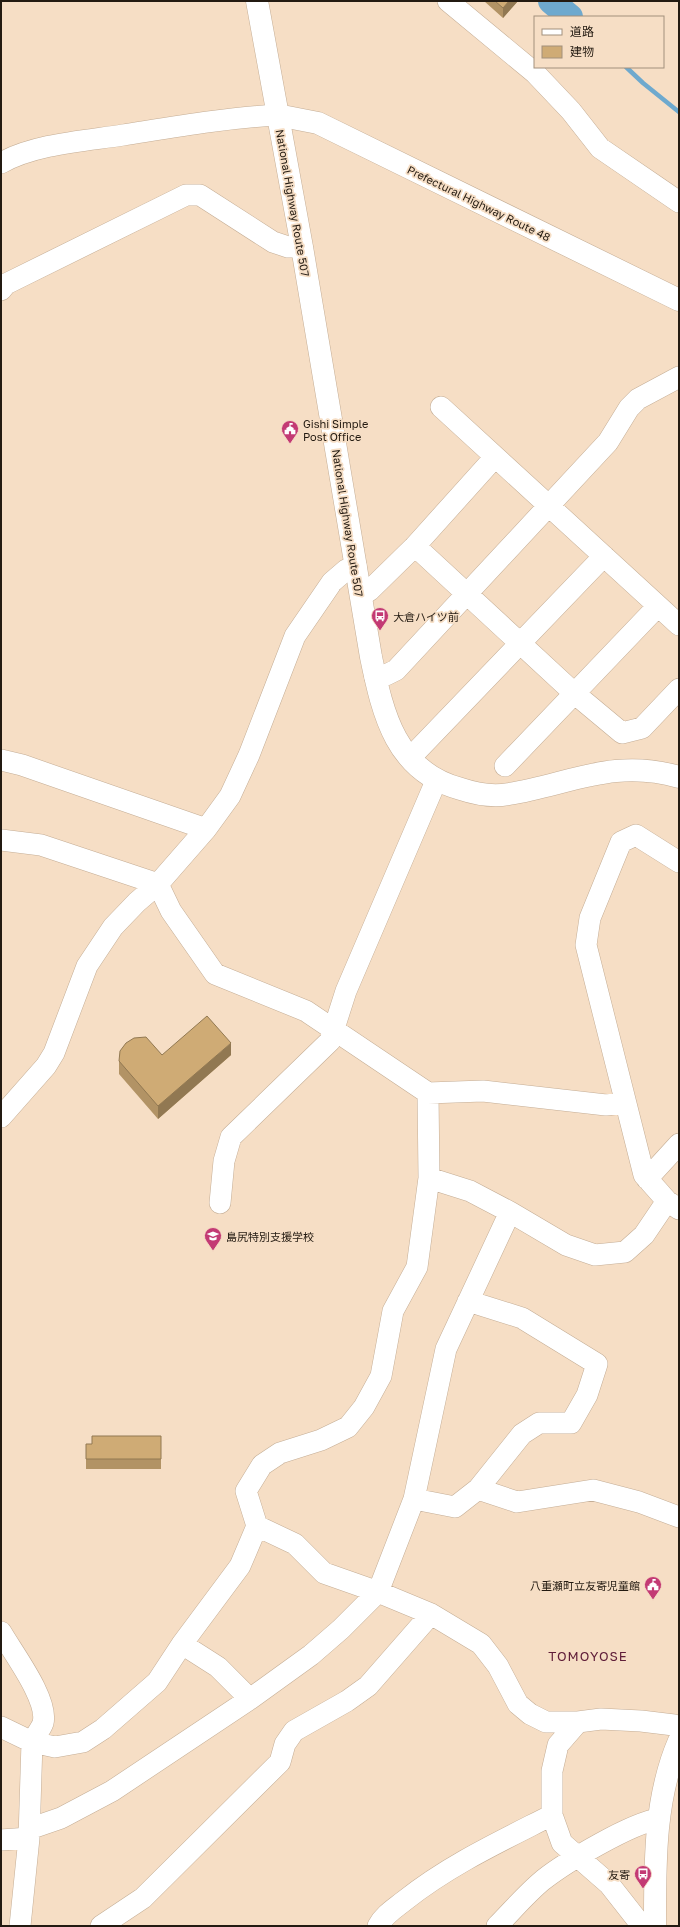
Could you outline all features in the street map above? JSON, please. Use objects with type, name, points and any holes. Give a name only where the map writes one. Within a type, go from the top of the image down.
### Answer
[{"type":"main road","name":"National Highway Route 507","points":[[257,1],[302,247],[360,596],[375,677],[383,710],[392,733],[410,758],[436,781],[471,792],[484,794],[507,794],[614,770],[657,772],[679,777]]},
{"type":"main road","name":"Prefectural Highway Route 48","points":[[277,114],[318,123],[679,300]]},
{"type":"main road","points":[[655,1926],[659,1819],[666,1775],[679,1741]]},
{"type":"street","points":[[448,1],[535,73],[570,111],[600,148],[679,202]]},
{"type":"street","points":[[1,163],[52,146],[238,118],[277,114]]},
{"type":"street","points":[[1,290],[6,284],[186,195],[200,195],[274,242],[288,247],[302,247]]},
{"type":"street","points":[[375,677],[386,675],[396,670],[608,442],[629,408],[638,400],[679,377]]},
{"type":"street","points":[[441,407],[679,625]]},
{"type":"street","points":[[360,596],[370,590],[415,546],[495,457]]},
{"type":"street","points":[[415,546],[574,693],[622,734],[642,728],[679,689]]},
{"type":"street","points":[[410,758],[604,556]]},
{"type":"street","points":[[1,1117],[50,1059],[87,966],[113,927],[158,884],[206,829],[230,796],[248,755],[284,659],[295,636],[332,582],[346,570],[356,566]]},
{"type":"street","points":[[505,766],[658,606]]},
{"type":"street","points":[[1,760],[22,765],[206,829]]},
{"type":"street","points":[[220,1203],[224,1161],[231,1137],[330,1041],[346,991],[433,792],[436,781]]},
{"type":"street","points":[[429,1178],[470,1191],[510,1212],[566,1246],[595,1255],[625,1252],[673,1205],[644,1175],[633,1129],[624,1102],[586,945],[590,918],[621,842],[636,835],[679,862]]},
{"type":"street","points":[[1,840],[41,845],[158,884],[171,911],[215,974],[306,1011],[335,1029],[379,1061],[428,1093],[484,1091],[606,1105],[624,1102]]},
{"type":"street","points":[[1,1727],[32,1742],[55,1747],[83,1742],[103,1729],[157,1682],[182,1644],[240,1566],[257,1526],[246,1491],[262,1465],[280,1453],[321,1440],[348,1428],[364,1407],[380,1376],[393,1311],[418,1267],[429,1178],[428,1093]]},
{"type":"street","points":[[647,1179],[679,1144]]},
{"type":"street","points":[[1,1840],[29,1834],[112,1791],[250,1699],[311,1655],[341,1629],[378,1592],[414,1499],[446,1349],[510,1212]]},
{"type":"street","points":[[414,1499],[455,1507],[478,1489],[522,1434],[539,1423],[571,1423],[587,1395],[597,1364],[522,1318],[468,1301]]},
{"type":"street","points":[[478,1489],[517,1502],[593,1490],[631,1500],[679,1517]]},
{"type":"street","points":[[257,1526],[295,1544],[324,1573],[378,1592],[431,1614],[481,1644],[498,1666],[518,1704],[530,1714],[546,1722],[578,1722],[601,1719],[641,1721],[679,1728]]},
{"type":"street","points":[[101,1926],[143,1898],[280,1762],[285,1744],[294,1732],[347,1701],[368,1686],[431,1614]]},
{"type":"street","points":[[1,1632],[39,1694],[43,1708],[43,1723],[32,1742],[29,1834],[20,1926]]},
{"type":"street","points":[[182,1644],[218,1667],[250,1699]]},
{"type":"street","points":[[578,1722],[558,1745],[552,1770],[552,1815],[562,1843],[577,1858],[609,1884],[642,1926]]},
{"type":"street","points":[[378,1926],[383,1918],[418,1889],[470,1856],[552,1815]]},
{"type":"street","points":[[497,1926],[543,1880],[577,1858],[639,1824],[659,1819]]},
{"type":"building","points":[[495,1],[509,1],[503,8]]},
{"type":"building","points":[[207,1016],[231,1043],[158,1106],[119,1061],[120,1051],[126,1043],[134,1038],[146,1037],[162,1055]]},
{"type":"building","points":[[92,1436],[161,1436],[161,1459],[86,1459],[86,1444],[92,1444]]},
{"type":"waterway","points":[[551,1],[569,16]]},
{"type":"waterway","points":[[627,68],[679,112]]},
{"type":"place","name":"Gishi Simple Post Office","points":[[290,444]]},
{"type":"place","name":"大倉ハイツ前","points":[[380,631]]},
{"type":"place","name":"島尻特別支援学校","points":[[213,1251]]},
{"type":"place","name":"八重瀬町立友寄児童館","points":[[653,1600]]},
{"type":"place","name":"友寄","points":[[643,1889]]},
{"type":"district","name":"TOMOYOSE","points":[[588,1656]]}]
